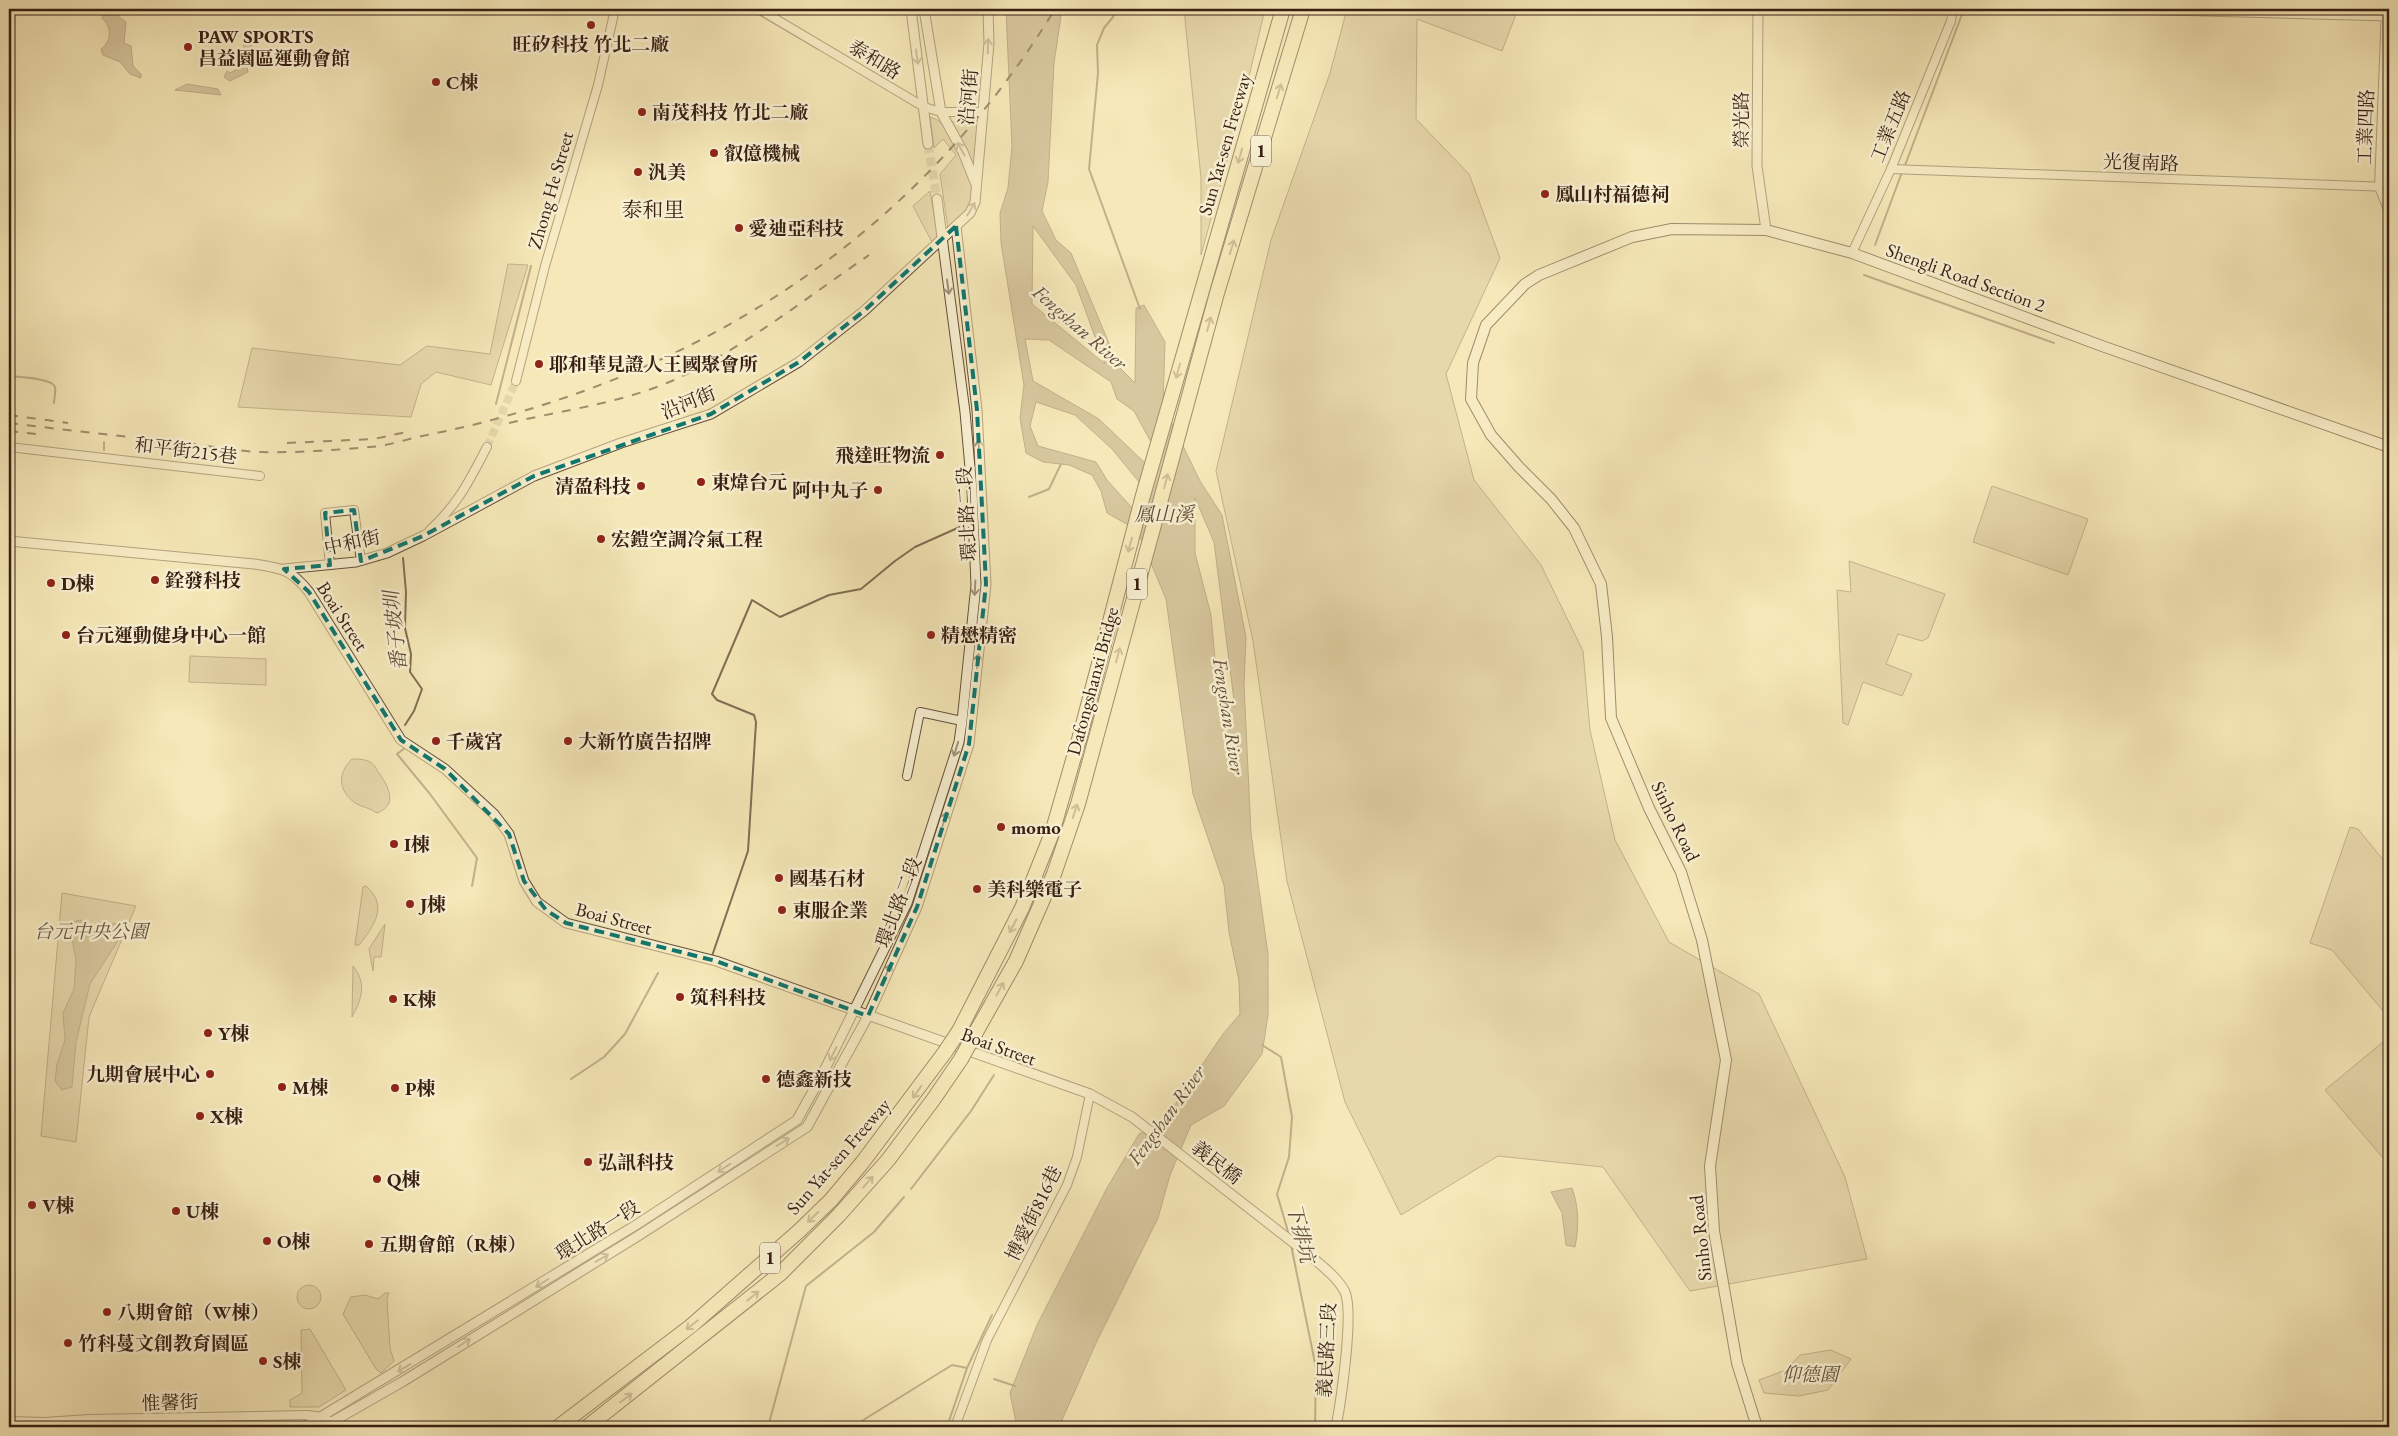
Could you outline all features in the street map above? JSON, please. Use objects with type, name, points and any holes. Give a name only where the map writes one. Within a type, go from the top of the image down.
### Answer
[{"type":"highway","name":"Sun Yat-sen Freeway","points":[[1200,291],[1283,9]]},
{"type":"highway","name":"Sun Yat-sen Freeway","points":[[1217,293],[1303,9]]},
{"type":"highway","name":"Dafongshanxi Bridge","points":[[1052,833],[1200,291]]},
{"type":"highway","name":"Dafongshanxi Bridge","points":[[1054,874],[1078,804],[1217,293]]},
{"type":"highway","name":"Sun Yat-sen Freeway","points":[[558,1427],[691,1326],[755,1272],[831,1200],[878,1143],[959,1031],[1022,908],[1052,833]]},
{"type":"highway","name":"Sun Yat-sen Freeway","points":[[587,1427],[780,1274],[839,1215],[888,1160],[961,1059],[1016,961],[1054,874]]},
{"type":"main road","name":"Shengli Road Section 2","points":[[1525,284],[1547,271],[1632,237],[1672,229],[1766,230],[1852,253],[2102,346],[2389,447]]},
{"type":"main road","name":"Sinho Road","points":[[1525,284],[1486,325],[1473,364],[1471,399],[1491,435],[1550,498],[1574,528],[1601,584],[1607,637],[1610,718],[1648,808],[1681,872],[1702,940],[1726,1060],[1710,1166],[1714,1231],[1737,1362],[1757,1427]]},
{"type":"street","name":"Zhong He Street","points":[[516,381],[538,289],[598,85],[615,9]]},
{"type":"street","name":"泰和路","points":[[759,9],[924,107],[941,112],[983,112]]},
{"type":"street","points":[[911,9],[928,144]]},
{"type":"street","points":[[924,9],[941,112],[963,152],[977,187],[976,202],[970,213],[956,226]]},
{"type":"street","name":"沿河街","points":[[977,187],[989,43],[988,9]]},
{"type":"street","name":"榮光路","points":[[1758,9],[1757,166],[1766,230]]},
{"type":"street","name":"工業五路","points":[[1852,253],[1891,169],[1951,22],[1953,9]]},
{"type":"street","points":[[2131,9],[2387,13]]},
{"type":"street","name":"工業四路","points":[[2379,187],[2387,13]]},
{"type":"street","name":"光復南路","points":[[1891,169],[2389,188]]},
{"type":"street","points":[[2379,187],[2389,212]]},
{"type":"street","name":"環北路二段","points":[[855,1010],[907,904],[958,742],[962,721],[976,585],[973,507],[965,412],[937,199]]},
{"type":"street","name":"沿河街","points":[[423,536],[534,476],[711,414],[744,395],[799,362],[828,340],[864,311],[956,226]]},
{"type":"street","name":"環北路二段","points":[[868,1016],[917,906],[969,744],[986,584],[977,410],[956,226]]},
{"type":"street","name":"和平街215巷","points":[[9,447],[260,476]]},
{"type":"street","points":[[423,536],[448,513],[462,494],[487,447]]},
{"type":"street","points":[[330,565],[325,513],[354,510],[361,560]]},
{"type":"street","name":"中和街","points":[[284,569],[361,560],[387,553],[423,536]]},
{"type":"street","name":"Boai Street","points":[[9,541],[254,564],[284,569],[298,578],[309,592],[401,740],[445,769],[494,814],[509,834],[524,881],[537,902],[566,924],[716,961],[1094,1096]]},
{"type":"street","points":[[907,776],[920,712],[962,721]]},
{"type":"street","name":"環北路一段","points":[[304,1427],[636,1225],[797,1120],[824,1073],[855,1010]]},
{"type":"street","name":"環北路一段","points":[[327,1425],[402,1382],[638,1236],[808,1127],[868,1016]]},
{"type":"street","name":"義民橋","points":[[1094,1096],[1132,1117],[1313,1258]]},
{"type":"street","name":"博愛街816巷","points":[[956,1427],[988,1340],[1067,1185],[1094,1096]]},
{"type":"street","name":"義民路三段","points":[[1313,1258],[1335,1278],[1345,1293],[1348,1314],[1341,1399],[1336,1427]]},
{"type":"street","points":[[322,1416],[327,1425]]},
{"type":"street","name":"惟馨街","points":[[9,1421],[45,1422],[181,1417],[322,1416]]},
{"type":"highlighted area","points":[[956,226],[977,410],[986,584],[969,744],[917,907],[868,1016],[716,961],[566,923],[546,910],[524,881],[509,834],[445,769],[401,740],[309,592],[284,569],[330,565],[325,513],[354,510],[361,561],[423,536],[534,476],[711,414],[799,362],[864,311]]},
{"type":"green space","points":[[1184,9],[1265,9],[1242,106],[1201,255],[1201,178]]},
{"type":"green space","points":[[1347,9],[1518,9],[1502,51],[1417,19],[1416,119],[1469,174],[1500,258],[1446,374],[1474,480],[1541,565],[1583,651],[1590,730],[1615,840],[1669,942],[1759,994],[1845,1177],[1867,1259],[1690,1291],[1603,1167],[1498,1156],[1401,1215],[1345,1102],[1287,881],[1253,641],[1216,471],[1271,240],[1330,73]]},
{"type":"green space","points":[[930,117],[940,122],[952,138],[971,184],[971,203],[967,211],[948,229],[940,174],[956,155],[943,139],[934,148]]},
{"type":"green space","points":[[952,122],[979,122],[975,173]]},
{"type":"green space","points":[[930,191],[938,237],[933,244],[913,206]]},
{"type":"green space","points":[[508,264],[528,265],[491,385],[436,372],[421,384],[411,417],[238,407],[252,348],[400,365],[427,346],[490,354]]},
{"type":"green space","points":[[1992,486],[2088,519],[2068,575],[1973,542]]},
{"type":"green space","points":[[1849,561],[1945,594],[1928,638],[1922,641],[1898,634],[1886,664],[1912,674],[1902,696],[1863,682],[1848,725],[1843,723],[1837,590],[1851,592]]},
{"type":"green space","points":[[190,656],[266,659],[266,685],[189,682]]},
{"type":"green space","points":[[352,759],[362,759],[370,762],[383,778],[390,795],[388,805],[384,810],[377,813],[355,803],[345,793],[342,776]]},
{"type":"green space","points":[[2350,827],[2358,829],[2389,867],[2389,1018],[2332,950],[2310,943]]},
{"type":"green space","points":[[366,886],[373,893],[377,901],[377,916],[365,938],[359,945],[355,945],[363,887]]},
{"type":"green space","name":"台元中央公園","points":[[62,893],[136,906],[89,1017],[76,1142],[41,1136]]},
{"type":"green space","points":[[385,924],[381,957],[374,957],[373,971],[369,949]]},
{"type":"green space","points":[[353,966],[360,979],[362,991],[352,1017]]},
{"type":"green space","points":[[2389,1037],[2389,1165],[2325,1090]]},
{"type":"green space","points":[[309,1285],[314,1286],[320,1292],[320,1302],[314,1308],[309,1309],[304,1308],[298,1302],[297,1297],[298,1292],[304,1286]]},
{"type":"green space","points":[[385,1293],[389,1293],[387,1299],[390,1348],[394,1361],[381,1373],[376,1369],[343,1314],[351,1297],[365,1295],[378,1299]]},
{"type":"green space","points":[[310,1329],[346,1390],[319,1407],[290,1407],[290,1400],[302,1393],[301,1330]]},
{"type":"green space","name":"仰德園","points":[[1831,1350],[1851,1359],[1828,1390],[1799,1396],[1764,1393],[1759,1380],[1786,1370],[1800,1355]]},
{"type":"water","points":[[104,9],[109,9],[126,22],[124,43],[131,46],[133,66],[141,74],[141,78],[130,74],[120,62],[103,55],[101,49],[109,38],[108,26],[102,18]]},
{"type":"water","name":"鳳山溪","points":[[1006,9],[1062,9],[1054,63],[1048,182],[1042,211],[1056,240],[1071,253],[1119,367],[1135,383],[1136,308],[1144,305],[1165,342],[1163,405],[1200,481],[1222,515],[1246,637],[1244,685],[1251,833],[1268,954],[1268,1015],[1262,1054],[1224,1106],[1191,1125],[1170,1175],[1158,1218],[1096,1343],[1062,1420],[1062,1427],[1017,1427],[1010,1393],[1037,1325],[1107,1188],[1139,1134],[1164,1121],[1223,1034],[1240,1014],[1239,981],[1229,932],[1224,885],[1193,794],[1166,599],[1137,530],[1107,513],[1101,491],[1092,475],[1069,465],[1043,462],[1026,453],[1020,418],[1024,385],[1001,243],[1000,213],[1008,188],[1012,146]],"holes":[[[1033,226],[1076,285],[1105,364],[1032,304]],[[1025,339],[1049,340],[1111,382],[1117,399],[1134,411],[1151,442],[1146,464],[1099,419],[1033,381]],[[1036,402],[1075,415],[1112,449],[1139,482],[1133,509],[1107,480],[1096,462],[1038,446],[1030,426]],[[1195,498],[1214,542],[1235,708],[1217,681],[1211,615],[1195,553]]]},
{"type":"water","points":[[245,36],[253,47],[246,63],[248,72],[230,81],[224,77],[227,71],[230,73],[241,67]]},
{"type":"water","points":[[187,84],[218,89],[221,95],[175,90]]},
{"type":"water","points":[[80,920],[98,930],[115,923],[119,927],[121,936],[90,984],[76,1042],[72,1087],[62,1090],[55,1081],[57,1064],[65,1040],[63,1013],[74,989],[76,960],[70,929],[73,922]]},
{"type":"water","points":[[1572,1188],[1578,1217],[1575,1247],[1566,1245],[1562,1213],[1551,1192]]},
{"type":"waterway","points":[[750,9],[818,49]]},
{"type":"waterway","points":[[1116,9],[1113,17],[1104,28],[1097,45],[1098,73],[1089,169],[1140,309]]},
{"type":"waterway","points":[[1904,168],[1964,9]]},
{"type":"waterway","points":[[1875,245],[1902,172]]},
{"type":"waterway","name":"番子坡圳","points":[[496,404],[531,266]]},
{"type":"waterway","points":[[1864,275],[2054,343]]},
{"type":"waterway","points":[[9,376],[42,380],[53,384],[55,387],[54,403]]},
{"type":"waterway","points":[[104,442],[104,450]]},
{"type":"waterway","points":[[1029,497],[1049,489],[1061,464]]},
{"type":"waterway","points":[[712,956],[748,851],[756,722],[754,715],[717,700],[712,694],[752,600],[780,617],[829,595],[861,589],[915,547],[962,526]]},
{"type":"waterway","name":"番子坡圳","points":[[403,558],[406,592],[405,628],[411,654],[410,672],[422,689],[414,711],[405,725]]},
{"type":"waterway","name":"番子坡圳","points":[[405,748],[397,754],[430,794],[477,858],[472,886]]},
{"type":"waterway","points":[[571,1079],[604,1057],[625,1034],[658,973]]},
{"type":"waterway","name":"下排坑","points":[[1262,1045],[1281,1057],[1292,1117],[1289,1157],[1277,1194],[1289,1235]]},
{"type":"waterway","points":[[911,1189],[971,1111],[994,1075]]},
{"type":"waterway","points":[[768,1427],[806,1286],[874,1232],[904,1197]]},
{"type":"waterway","name":"下排坑","points":[[1291,1245],[1316,1368],[1315,1427]]},
{"type":"waterway","points":[[947,1427],[967,1368],[992,1315]]},
{"type":"waterway","points":[[9,1354],[12,1360],[9,1390]]},
{"type":"waterway","points":[[852,1427],[952,1365],[967,1368]]},
{"type":"waterway","points":[[994,1379],[1015,1386]]},
{"type":"tunnel","points":[[928,144],[937,199]]},
{"type":"tunnel","points":[[487,447],[516,381]]},
{"type":"railway","points":[[9,423],[250,451],[316,451],[376,446],[462,428],[591,388],[672,354],[748,314],[820,266],[887,212],[948,151],[1004,84],[1055,9]]},
{"type":"railway","points":[[509,423],[634,395],[674,380],[750,338],[869,255]]},
{"type":"railway","points":[[9,415],[68,423]]},
{"type":"railway","points":[[9,431],[36,434]]},
{"type":"railway","points":[[287,443],[374,439],[411,431]]},
{"type":"place","name":"旺矽科技 竹北二廠","points":[[591,25]]},
{"type":"place","name":"PAW SPORTS 昌益園區運動會館","points":[[188,47]]},
{"type":"place","name":"C棟","points":[[436,82]]},
{"type":"place","name":"南茂科技 竹北二廠","points":[[642,112]]},
{"type":"place","name":"叡億機械","points":[[714,153]]},
{"type":"place","name":"汎美","points":[[638,172]]},
{"type":"place","name":"鳳山村福德祠","points":[[1545,194]]},
{"type":"place","name":"愛迪亞科技","points":[[739,228]]},
{"type":"place","name":"耶和華見證人王國聚會所","points":[[539,364]]},
{"type":"place","name":"飛達旺物流","points":[[940,455]]},
{"type":"place","name":"東煒台元","points":[[701,482]]},
{"type":"place","name":"清盈科技","points":[[641,486]]},
{"type":"place","name":"阿中丸子","points":[[878,490]]},
{"type":"place","name":"宏鎧空調冷氣工程","points":[[601,539]]},
{"type":"place","name":"銓發科技","points":[[155,580]]},
{"type":"place","name":"D棟","points":[[51,583]]},
{"type":"place","name":"台元運動健身中心一館","points":[[66,635]]},
{"type":"place","name":"精懋精密","points":[[931,635]]},
{"type":"place","name":"千歲宮","points":[[436,741]]},
{"type":"place","name":"大新竹廣告招牌","points":[[568,741]]},
{"type":"place","name":"momo","points":[[1001,827]]},
{"type":"place","name":"I棟","points":[[394,844]]},
{"type":"place","name":"國基石材","points":[[779,878]]},
{"type":"place","name":"美科樂電子","points":[[977,889]]},
{"type":"place","name":"J棟","points":[[410,904]]},
{"type":"place","name":"東服企業","points":[[782,910]]},
{"type":"place","name":"筑科科技","points":[[680,997]]},
{"type":"place","name":"K棟","points":[[393,999]]},
{"type":"place","name":"Y棟","points":[[208,1033]]},
{"type":"place","name":"九期會展中心","points":[[210,1074]]},
{"type":"place","name":"德鑫新技","points":[[766,1079]]},
{"type":"place","name":"M棟","points":[[282,1087]]},
{"type":"place","name":"P棟","points":[[395,1088]]},
{"type":"place","name":"X棟","points":[[200,1116]]},
{"type":"place","name":"弘訊科技","points":[[588,1162]]},
{"type":"place","name":"Q棟","points":[[377,1179]]},
{"type":"place","name":"V棟","points":[[32,1205]]},
{"type":"place","name":"U棟","points":[[176,1211]]},
{"type":"place","name":"O棟","points":[[267,1241]]},
{"type":"place","name":"五期會館（R棟）","points":[[369,1244]]},
{"type":"place","name":"八期會館（W棟）","points":[[107,1312]]},
{"type":"place","name":"竹科蔓文創教育園區","points":[[68,1343]]},
{"type":"place","name":"S棟","points":[[263,1361]]},
{"type":"district","name":"泰和里","points":[[653,210]]},
{"type":"water label","name":"Fengshan River","points":[[1080,327]]},
{"type":"water label","name":"Fengshan River","points":[[1229,716]]},
{"type":"water label","name":"Fengshan River","points":[[1166,1115]]}]
